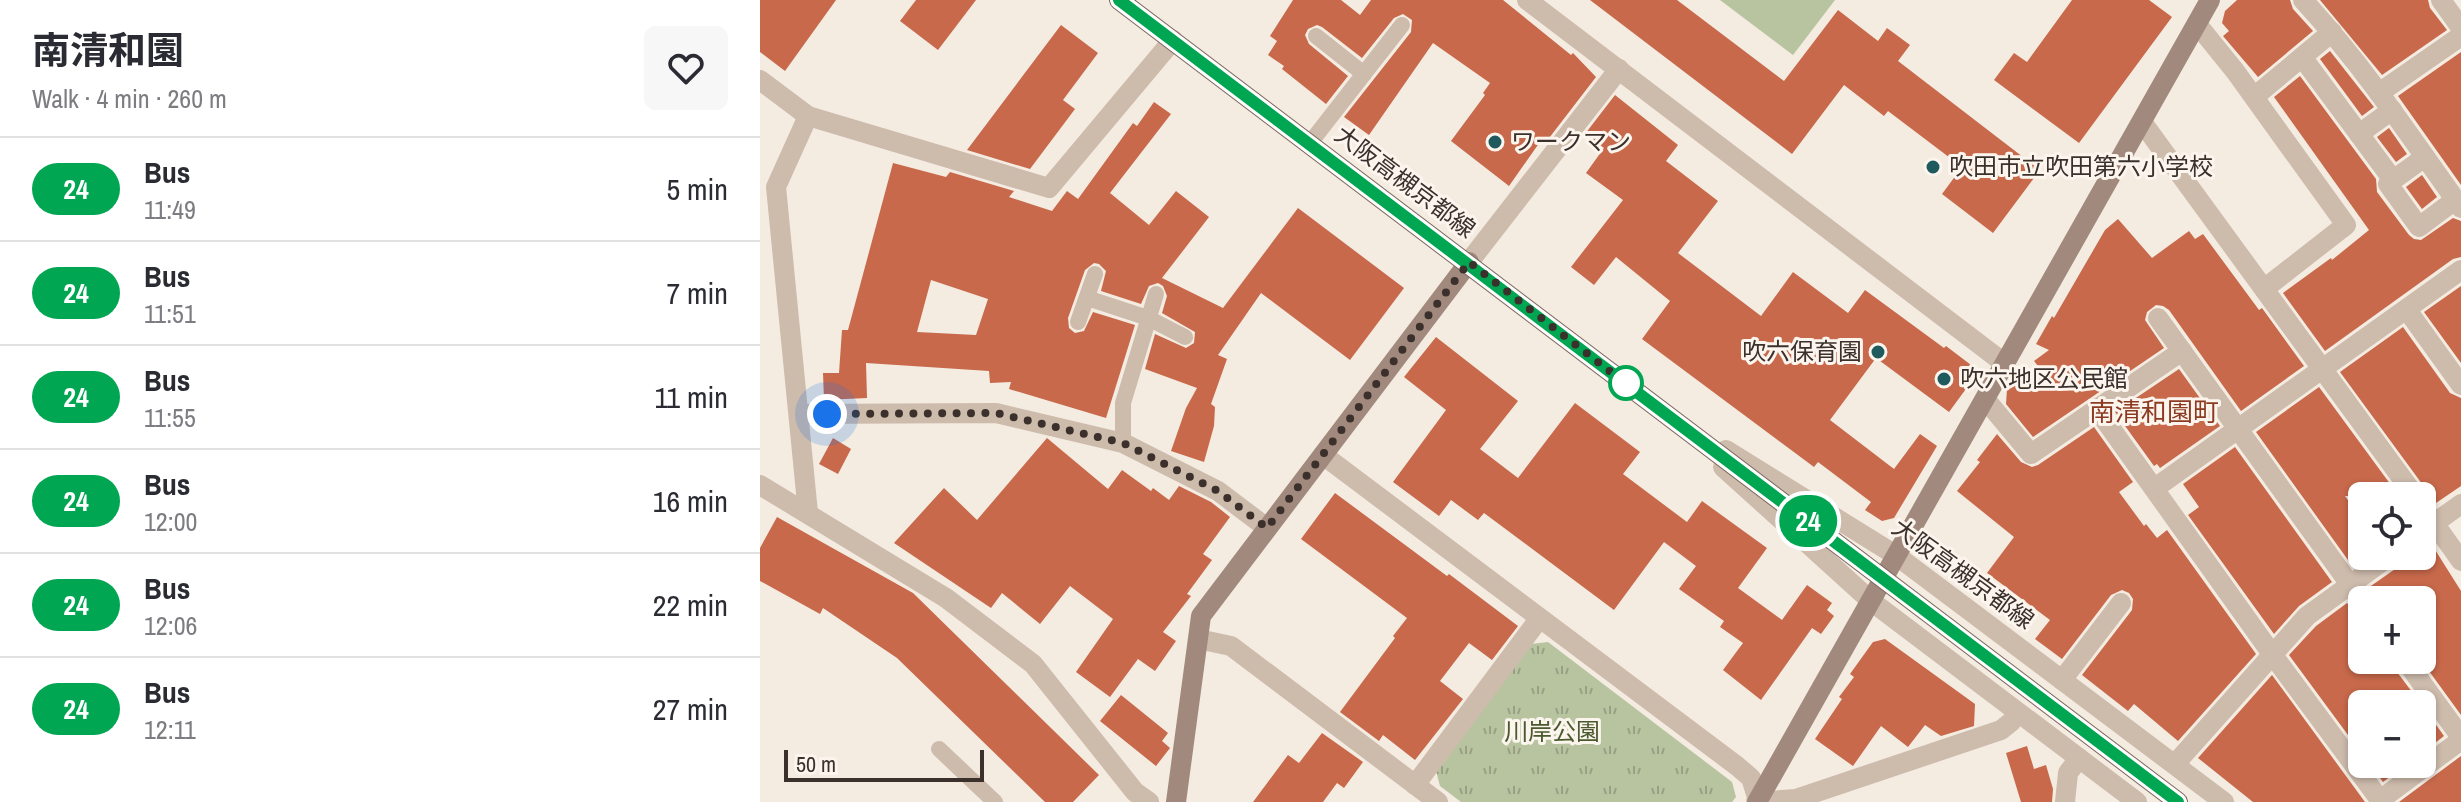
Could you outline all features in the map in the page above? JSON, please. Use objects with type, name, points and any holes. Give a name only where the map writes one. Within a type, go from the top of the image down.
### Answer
[{"type":"main road","name":"大阪高槻京都線","points":[[1119,0],[1469,262],[2178,802]]},
{"type":"street","points":[[1527,0],[2004,363]]},
{"type":"street","points":[[1757,801],[2210,0]]},
{"type":"street","points":[[2303,0],[2332,32],[2392,110],[2425,157],[2458,204],[2419,227],[2388,184],[2425,157]]},
{"type":"street","points":[[2441,0],[2461,28]]},
{"type":"street","points":[[2197,24],[2346,225],[2264,289]]},
{"type":"street","points":[[2254,97],[2332,32]]},
{"type":"street","points":[[2379,93],[2461,36]]},
{"type":"street","points":[[762,85],[808,116],[1049,188],[1173,40]]},
{"type":"street","points":[[2302,57],[2393,180]]},
{"type":"street","points":[[1176,802],[1201,616],[1619,69]]},
{"type":"street","points":[[2359,134],[2392,110]]},
{"type":"street","points":[[808,116],[776,187],[808,513]]},
{"type":"street","points":[[2142,122],[2405,482]]},
{"type":"street","points":[[2155,488],[2461,270]]},
{"type":"street","points":[[2407,310],[2461,385]]},
{"type":"street","points":[[2158,318],[2351,586]]},
{"type":"street","points":[[1986,400],[2031,454],[2182,351]]},
{"type":"street","name":"大阪高槻京都線","points":[[1658,408],[1897,556],[2224,802]]},
{"type":"street","name":"大阪高槻京都線","points":[[1658,408],[1871,601],[2137,802]]},
{"type":"street","points":[[2097,409],[2380,800],[2461,739],[2415,674]]},
{"type":"street","points":[[799,414],[996,413],[1123,443],[1218,491],[1267,528]]},
{"type":"street","points":[[1323,455],[1737,766],[1751,778],[1757,801]]},
{"type":"street","points":[[760,478],[760,486],[946,598],[1033,664],[1136,799]]},
{"type":"street","points":[[2436,522],[2461,504]]},
{"type":"street","points":[[2436,536],[2461,561]]},
{"type":"street","points":[[2362,586],[2377,570]]},
{"type":"street","points":[[2175,764],[2307,616],[2348,597]]},
{"type":"street","points":[[2062,680],[2121,603]]},
{"type":"street","points":[[1415,785],[1539,619]]},
{"type":"street","points":[[1198,639],[1231,646],[1438,802]]},
{"type":"street","points":[[1757,801],[1796,799],[2001,730],[2017,713]]},
{"type":"street","points":[[2065,802],[2068,773],[2079,758]]},
{"type":"lane","points":[[1310,143],[1402,25]]},
{"type":"lane","points":[[1316,36],[1364,74]]},
{"type":"lane","points":[[1078,322],[1095,274]]},
{"type":"lane","points":[[1123,443],[1123,403],[1156,294]]},
{"type":"lane","points":[[1087,298],[1148,318],[1185,337]]},
{"type":"lane","points":[[939,749],[995,802]]},
{"type":"green space","points":[[1720,0],[1835,0],[1793,55]]},
{"type":"green space","name":"川岸公園","points":[[1548,642],[1732,782],[1736,797],[1732,802],[1461,802],[1440,786],[1436,771],[1531,644]]},
{"type":"building","points":[[760,0],[836,0],[785,71],[760,52]]},
{"type":"building","points":[[916,0],[976,0],[938,50],[900,21]]},
{"type":"building","points":[[1293,0],[1341,0],[1360,15],[1371,0],[1503,0],[1571,55],[1573,53],[1596,77],[1546,142],[1542,139],[1509,186],[1451,141],[1485,95],[1483,93],[1490,83],[1433,43],[1369,135],[1344,117],[1411,32],[1412,20],[1403,14],[1394,18],[1362,58],[1322,27],[1317,25],[1308,29],[1305,35],[1309,44],[1348,76],[1326,104],[1268,55],[1277,41],[1270,36]]},
{"type":"building","points":[[1590,0],[1677,0],[1784,81],[1838,10],[1878,41],[1887,28],[1910,45],[1898,61],[2040,170],[1993,233],[1942,194],[1962,167],[1888,111],[1884,116],[1844,85],[1792,154]]},
{"type":"building","points":[[2072,0],[2149,0],[2172,17],[2079,143],[1994,80],[2014,53],[2027,62]]},
{"type":"building","points":[[2237,0],[2290,0],[2293,9],[2313,31],[2258,77],[2223,36],[2229,31],[2222,23],[2225,11]]},
{"type":"building","points":[[2320,0],[2428,0],[2430,8],[2447,30],[2382,75]]},
{"type":"building","points":[[1061,25],[1098,53],[1063,100],[1075,109],[1030,169],[967,150]]},
{"type":"building","points":[[2330,51],[2374,107],[2362,116],[2320,59]]},
{"type":"building","points":[[2461,52],[2461,185],[2398,96]]},
{"type":"building","points":[[2300,76],[2376,179],[2377,192],[2409,235],[2421,240],[2453,218],[2461,221],[2461,257],[2453,259],[2325,351],[2283,293],[2369,230],[2274,97]]},
{"type":"building","points":[[1615,95],[1678,145],[1666,161],[1718,201],[1678,253],[1761,316],[1793,272],[1848,313],[1865,290],[1971,365],[1963,376],[1971,382],[1949,412],[1876,358],[1830,420],[1894,469],[1920,434],[1937,446],[1894,518],[1882,521],[1865,510],[1871,502],[1818,462],[1814,467],[1642,339],[1670,301],[1616,257],[1594,285],[1571,267],[1623,200],[1586,173],[1604,148],[1585,134]]},
{"type":"building","points":[[1154,102],[1171,114],[1110,193],[1149,225],[1176,191],[1209,217],[1162,278],[1223,308],[1298,208],[1404,288],[1350,360],[1261,293],[1218,355],[1227,359],[1211,404],[1215,407],[1214,426],[1204,462],[1171,451],[1186,408],[1197,388],[1145,369],[1155,334],[1186,348],[1194,343],[1195,332],[1162,313],[1167,296],[1163,286],[1158,283],[1149,286],[1141,304],[1101,291],[1106,271],[1094,263],[1085,270],[1068,318],[1069,328],[1075,333],[1084,331],[1093,312],[1135,325],[1106,418],[1009,389],[1011,382],[990,383],[989,371],[866,363],[867,398],[824,400],[823,373],[839,373],[842,330],[848,330],[893,163],[946,177],[950,172],[1014,191],[1009,197],[1052,211],[1067,191],[1078,199],[1133,123],[1137,126]],"holes":[[[931,280],[988,299],[976,335],[917,332]]]},
{"type":"building","points":[[2389,128],[2407,154],[2396,162],[2377,137]]},
{"type":"building","points":[[2422,175],[2437,197],[2422,209],[2406,187]]},
{"type":"building","points":[[2118,219],[2152,258],[2189,231],[2195,239],[2203,234],[2304,366],[2241,411],[2169,310],[2156,305],[2147,312],[2145,320],[2164,348],[2033,437],[2006,404],[2007,389],[2038,366],[2034,361],[2049,350],[2036,344],[2105,230]]},
{"type":"building","points":[[2461,286],[2461,363],[2424,312]]},
{"type":"building","points":[[2403,327],[2450,393],[2461,398],[2461,486],[2436,503],[2436,482],[2421,482],[2340,372]]},
{"type":"building","points":[[1436,337],[1518,401],[1480,449],[1518,478],[1575,403],[1640,452],[1623,474],[1687,522],[1702,501],[1767,548],[1738,588],[1782,620],[1807,585],[1832,603],[1827,610],[1834,616],[1821,634],[1812,628],[1761,700],[1723,670],[1743,643],[1720,627],[1724,621],[1679,589],[1696,566],[1664,542],[1614,610],[1484,513],[1478,520],[1451,500],[1439,516],[1393,482],[1446,410],[1404,377]]},
{"type":"building","points":[[2179,369],[2220,426],[2160,468],[2157,464],[2154,466],[2115,412]]},
{"type":"building","points":[[2319,387],[2389,482],[2348,482],[2348,496],[2345,496],[2348,500],[2348,560],[2256,432]]},
{"type":"building","points":[[2094,427],[2133,482],[2119,492],[2157,538],[2167,530],[2256,654],[2178,741],[2134,704],[2128,711],[2082,675],[2132,610],[2133,599],[2129,593],[2122,590],[2111,595],[2062,659],[2035,639],[2050,620],[1987,573],[2014,537],[1957,491],[1997,434],[2021,462],[2032,467]]},
{"type":"building","points":[[833,438],[851,449],[838,474],[819,464]]},
{"type":"building","points":[[1047,438],[1108,489],[1122,470],[1169,500],[1179,486],[1211,502],[1230,517],[1203,554],[1212,560],[1187,594],[1191,596],[1163,632],[1176,641],[1155,671],[1138,659],[1110,697],[1076,672],[1113,619],[1070,586],[1040,624],[1002,593],[991,608],[894,543],[944,488],[977,520]]},
{"type":"building","points":[[2235,447],[2332,582],[2299,606],[2274,634],[2188,515],[2199,507],[2183,484]]},
{"type":"building","points":[[1335,493],[1518,626],[1492,660],[1469,643],[1440,681],[1463,699],[1415,760],[1383,735],[1379,741],[1340,712],[1407,618],[1301,539]]},
{"type":"building","points":[[777,517],[913,593],[1099,775],[1073,802],[1045,802],[897,658],[823,608],[820,614],[760,581],[760,548]]},
{"type":"building","points":[[2436,551],[2461,591],[2461,715],[2431,674],[2436,674],[2436,586],[2371,586],[2394,570],[2436,570]]},
{"type":"building","points":[[2347,603],[2348,674],[2398,674],[2410,690],[2348,690],[2348,735],[2289,655],[2316,626]]},
{"type":"building","points":[[1885,639],[1975,704],[1974,726],[1941,736],[1925,725],[1908,747],[1881,726],[1853,766],[1815,739],[1854,677],[1850,674],[1873,642]]},
{"type":"building","points":[[2272,675],[2365,802],[2253,802],[2198,758]]},
{"type":"building","points":[[1121,695],[1168,733],[1162,741],[1170,748],[1156,766],[1100,721]]},
{"type":"building","points":[[2436,725],[2444,736],[2436,742]]},
{"type":"building","points":[[1322,733],[1363,762],[1344,788],[1337,783],[1323,802],[1253,802],[1288,755],[1299,763]]},
{"type":"building","points":[[2027,746],[2034,769],[2046,765],[2053,789],[2052,802],[2021,802],[2006,753]]},
{"type":"building","points":[[2461,756],[2461,802],[2399,802],[2431,778],[2436,778],[2436,775]]},
{"type":"bus line","name":"24","points":[[1119,0],[1469,262],[2178,802]]},
{"type":"place","name":"ワークマン","points":[[1495,142]]},
{"type":"place","name":"吹田市立吹田第六小学校","points":[[1933,167]]},
{"type":"place","name":"吹六保育園","points":[[1878,352]]},
{"type":"place","name":"吹六地区公民館","points":[[1944,379]]},
{"type":"district","name":"南清和園町","points":[[2154,412]]},
{"type":"route","points":[[827,414],[996,413],[1123,443],[1218,491],[1267,528],[1469,262],[1634,390],[1626,383]]}]
